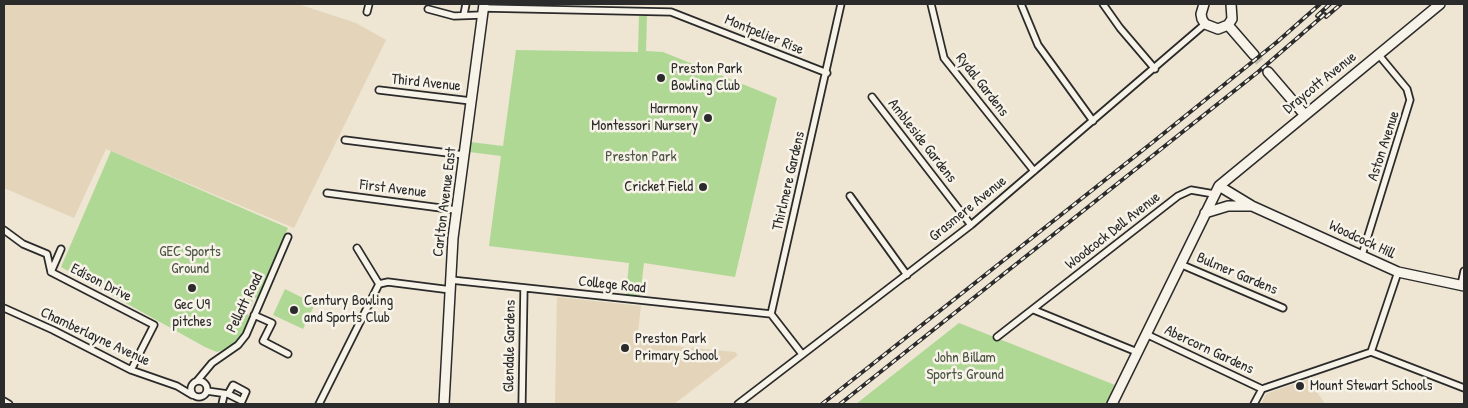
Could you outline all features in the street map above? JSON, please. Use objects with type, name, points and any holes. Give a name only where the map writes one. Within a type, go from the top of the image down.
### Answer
[{"type":"street","points":[[367,12],[369,4]]},
{"type":"street","points":[[464,14],[466,4]]},
{"type":"street","name":"Thirlmere Gardens","points":[[771,314],[827,73],[841,4]]},
{"type":"street","name":"Rydal Gardens","points":[[931,4],[944,58],[1034,171]]},
{"type":"street","points":[[1021,4],[1038,45],[1093,121]]},
{"type":"street","points":[[1103,4],[1120,28],[1155,69]]},
{"type":"street","points":[[1204,4],[1201,14],[1205,24],[1218,29],[1228,25],[1233,13],[1231,4]]},
{"type":"street","name":"Draycott Avenue","points":[[1217,190],[1304,114],[1440,4]]},
{"type":"street","name":"Montpelier Rise","points":[[428,9],[454,16],[483,9],[671,12],[827,73]]},
{"type":"street","name":"Carlton Avenue East","points":[[444,404],[456,210],[483,9]]},
{"type":"street","name":"Grasmere Avenue","points":[[738,404],[971,225],[1155,69],[1205,24]]},
{"type":"street","points":[[1228,25],[1254,55]]},
{"type":"street","name":"Aston Avenue","points":[[1362,255],[1410,106],[1408,89],[1378,54]]},
{"type":"street","points":[[1268,72],[1304,114]]},
{"type":"street","name":"Third Avenue","points":[[379,90],[471,101]]},
{"type":"street","name":"Ambleside Gardens","points":[[872,97],[971,225]]},
{"type":"street","points":[[345,140],[464,155]]},
{"type":"street","name":"Woodcock Dell Avenue","points":[[997,338],[1178,196],[1191,190],[1217,190]]},
{"type":"street","points":[[1115,403],[1137,352],[1217,190]]},
{"type":"street","name":"Woodcock Hill","points":[[1217,190],[1398,272],[1463,286]]},
{"type":"street","name":"First Avenue","points":[[326,193],[456,210]]},
{"type":"street","points":[[850,196],[907,275]]},
{"type":"street","name":"Woodcock Hill","points":[[1205,213],[1228,206],[1252,206]]},
{"type":"street","name":"Edison Drive","points":[[4,230],[23,244],[47,254],[51,272],[154,325],[131,370]]},
{"type":"street","name":"Pellatt Road","points":[[195,382],[208,368],[238,345],[246,334],[288,236]]},
{"type":"street","points":[[357,248],[379,284]]},
{"type":"street","points":[[51,272],[61,250]]},
{"type":"street","name":"Bulmer Gardens","points":[[1180,264],[1284,308]]},
{"type":"street","points":[[1463,286],[1464,271]]},
{"type":"street","points":[[1371,352],[1398,272]]},
{"type":"street","name":"College Road","points":[[451,280],[771,314]]},
{"type":"street","points":[[379,284],[388,282],[450,290]]},
{"type":"street","points":[[319,404],[379,284]]},
{"type":"street","name":"Glendale Gardens","points":[[522,404],[524,288]]},
{"type":"street","name":"Chamberlayne Avenue","points":[[4,308],[131,370],[177,386],[194,396]]},
{"type":"street","points":[[1034,310],[1137,352]]},
{"type":"street","points":[[771,314],[802,354]]},
{"type":"street","points":[[254,315],[272,323],[263,341],[288,354]]},
{"type":"street","name":"Abercorn Gardens","points":[[1146,334],[1262,389]]},
{"type":"street","points":[[1254,404],[1262,389],[1371,352],[1464,388]]},
{"type":"street","points":[[202,404],[206,394],[208,368]]},
{"type":"street","points":[[198,404],[190,389],[195,382],[206,384]]},
{"type":"street","name":"Chamberlayne Avenue","points":[[177,386],[195,382]]},
{"type":"street","points":[[194,396],[206,394],[226,395],[222,404]]},
{"type":"street","points":[[4,401],[9,404]]},
{"type":"shaded area","points":[[4,4],[298,4],[356,23],[386,40],[294,228],[106,149],[74,218],[4,188]]},
{"type":"shaded area","name":"Preston Park Primary School","points":[[557,297],[641,306],[637,339],[655,344],[735,352],[738,355],[674,404],[555,404]]},
{"type":"shaded area","name":"Mount Stewart Schools","points":[[1308,379],[1325,404],[1261,404],[1266,394]]},
{"type":"green space","name":"Preston Park","points":[[639,16],[647,16],[646,51],[663,52],[777,98],[735,277],[644,263],[640,297],[626,295],[629,263],[489,246],[501,156],[469,152],[470,142],[503,146],[516,50],[638,52]]},
{"type":"green space","name":"GEC Sports Ground","points":[[111,151],[288,228],[257,299],[253,297],[252,306],[246,303],[242,310],[251,317],[238,340],[229,348],[217,352],[205,347],[61,267]]},
{"type":"green space","name":"Century Bowling and Sports Club","points":[[285,289],[315,304],[303,329],[273,315]]},
{"type":"green space","name":"John Billam Sports Ground","points":[[959,323],[1115,385],[1106,404],[856,404]]},
{"type":"tunnel","points":[[1254,55],[1268,72]]},
{"type":"railway","points":[[822,404],[1153,142],[1277,42],[1320,4]]},
{"type":"railway","points":[[1317,16],[1330,4]]},
{"type":"railway","points":[[1326,17],[1341,4]]},
{"type":"railway","points":[[840,404],[1258,72],[1325,14]]},
{"type":"place","name":"Preston Park Bowling Club","points":[[661,78]]},
{"type":"place","name":"Harmony Montessori Nursery","points":[[708,118]]},
{"type":"place","name":"Cricket Field","points":[[703,187]]},
{"type":"place","name":"Gec U9 pitches","points":[[192,288]]},
{"type":"place","name":"Century Bowling and Sports Club","points":[[294,310]]},
{"type":"place","name":"Preston Park Primary School","points":[[625,348]]},
{"type":"place","name":"Mount Stewart Schools","points":[[1300,386]]}]
